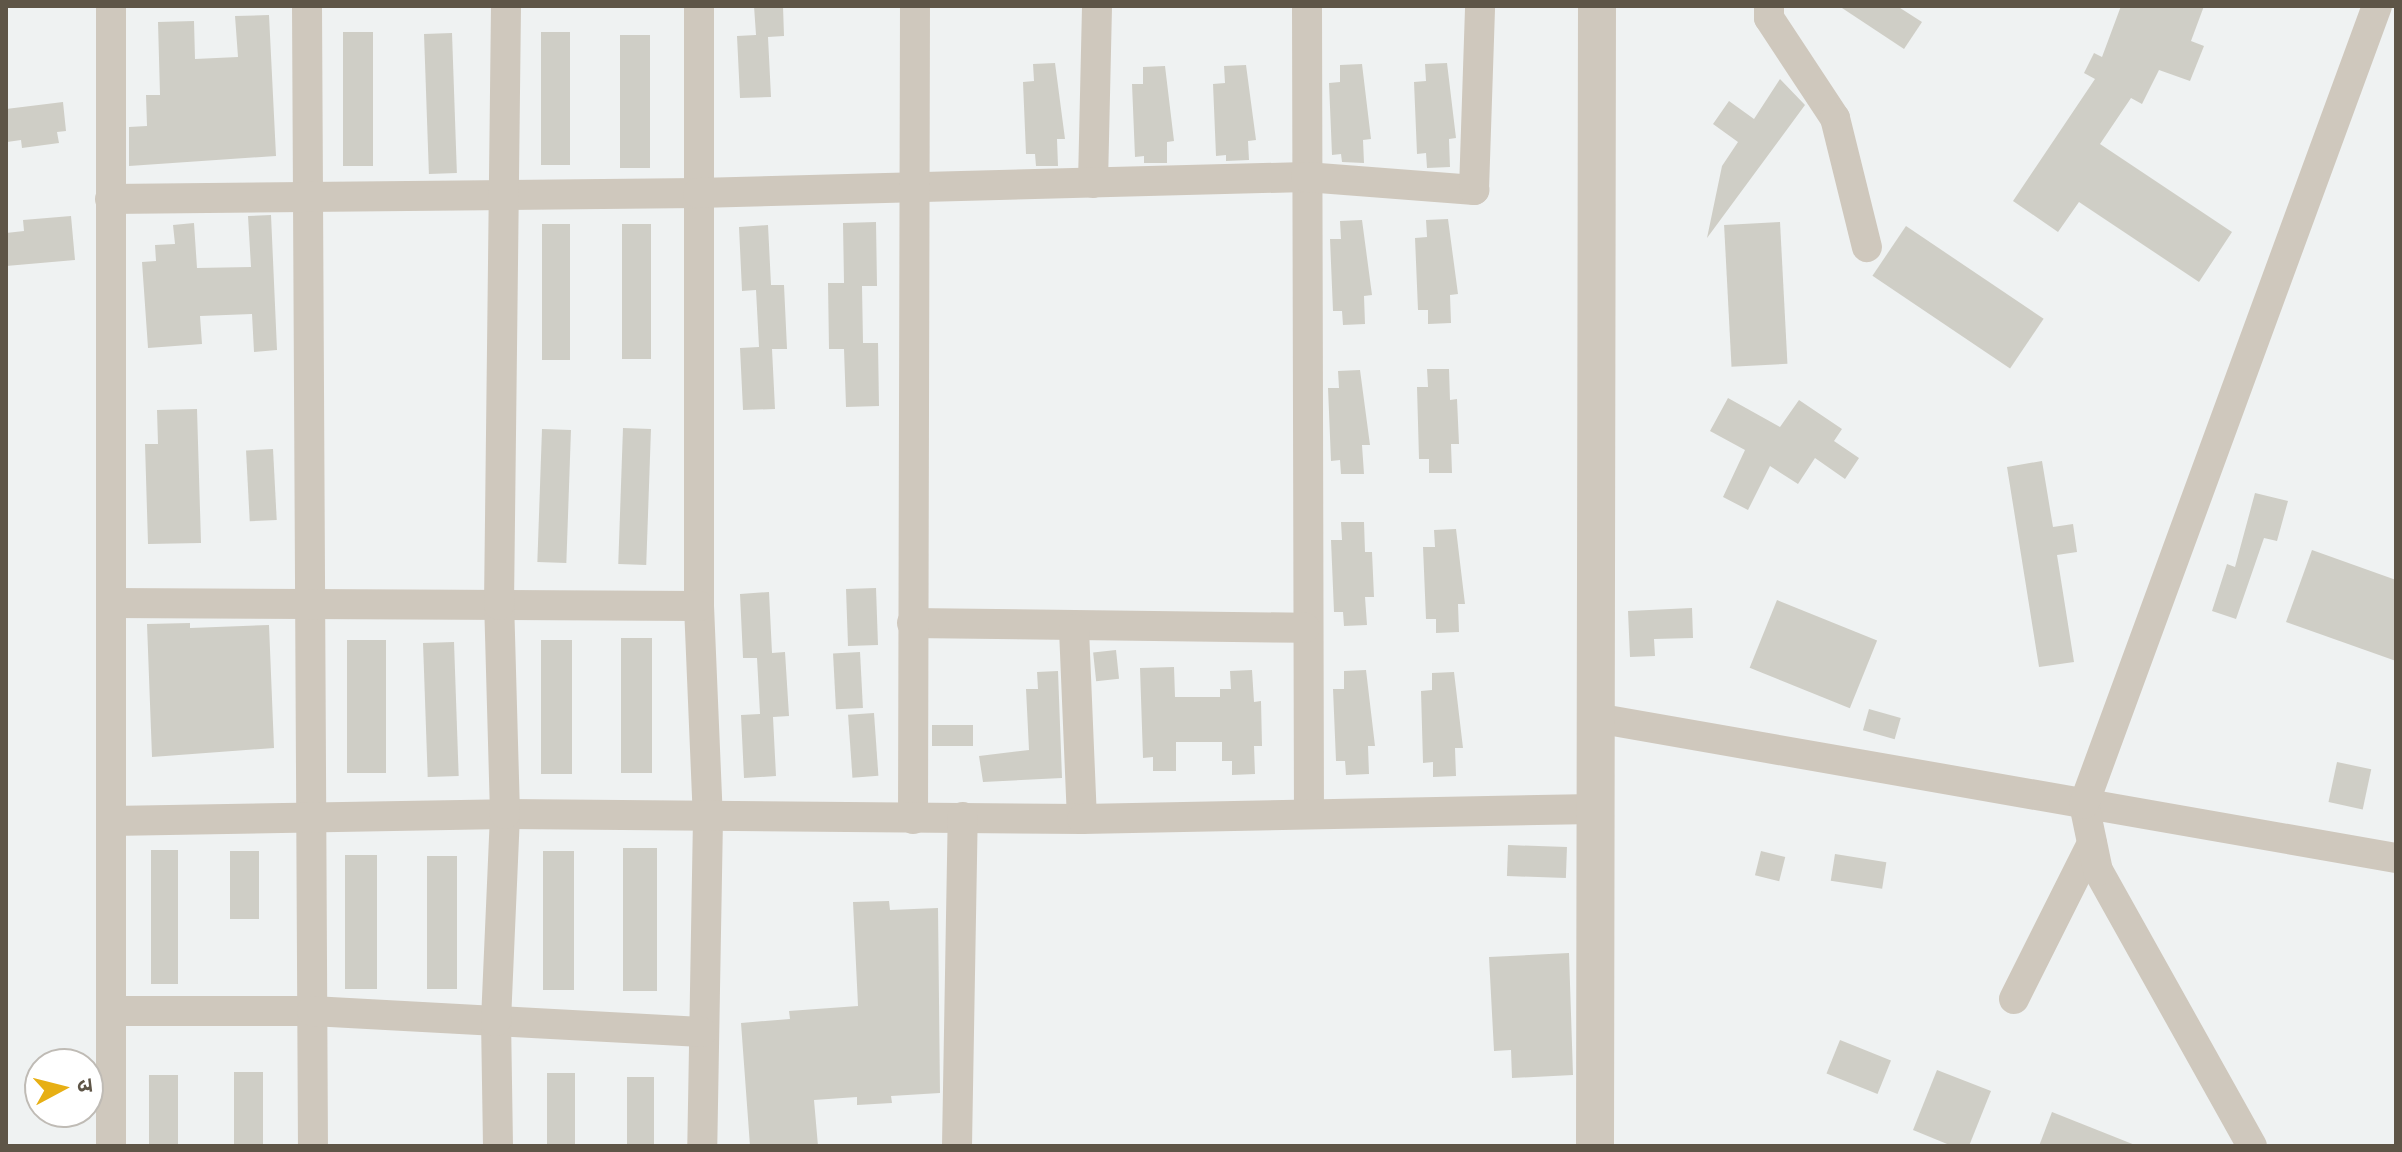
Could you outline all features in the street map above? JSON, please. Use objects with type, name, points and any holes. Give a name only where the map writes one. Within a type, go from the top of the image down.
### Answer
[{"type":"street","points":[[111,6],[111,1146]]},
{"type":"street","points":[[307,6],[313,1146]]},
{"type":"street","points":[[498,1146],[496,1021],[505,814],[499,605],[506,6]]},
{"type":"street","points":[[699,6],[699,606],[708,818],[701,1032],[702,1146]]},
{"type":"street","points":[[913,819],[915,6]]},
{"type":"street","points":[[1093,183],[1097,6]]},
{"type":"street","points":[[1307,6],[1305,628],[1309,811]]},
{"type":"street","points":[[110,199],[698,193],[1306,177],[1474,190],[1480,6]]},
{"type":"street","points":[[1595,1146],[1593,809],[1596,718],[1597,6]]},
{"type":"street","points":[[1769,6],[1769,18],[1835,118],[1867,247]]},
{"type":"street","points":[[2252,1146],[2098,871],[2084,804],[2377,6]]},
{"type":"street","points":[[111,603],[699,606]]},
{"type":"street","points":[[912,623],[1074,629],[1305,628]]},
{"type":"street","points":[[1074,629],[1082,819]]},
{"type":"street","points":[[1596,718],[2396,858]]},
{"type":"street","points":[[111,821],[311,821],[505,814],[1082,819],[1309,811],[1593,809]]},
{"type":"street","points":[[957,1146],[963,817]]},
{"type":"street","points":[[2014,999],[2092,843]]},
{"type":"street","points":[[111,1011],[312,1011],[701,1032]]},
{"type":"building","points":[[754,6],[783,6],[784,36],[768,37],[771,97],[740,98],[737,36],[756,35]]},
{"type":"building","points":[[1839,6],[1897,6],[1922,22],[1904,49]]},
{"type":"building","points":[[2121,6],[2204,6],[2191,41],[2204,46],[2190,81],[2159,70],[2142,104],[2131,98],[2100,144],[2232,232],[2199,282],[2079,202],[2058,232],[2013,201],[2095,79],[2084,73],[2094,53],[2102,57]]},
{"type":"building","points":[[269,15],[276,156],[129,166],[129,127],[147,126],[146,95],[160,95],[158,22],[194,21],[195,59],[238,57],[235,16]]},
{"type":"building","points":[[343,32],[373,32],[373,166],[343,166]]},
{"type":"building","points":[[541,32],[570,32],[570,165],[541,165]]},
{"type":"building","points":[[452,33],[457,173],[429,174],[424,34]]},
{"type":"building","points":[[620,35],[650,35],[650,168],[620,168]]},
{"type":"building","points":[[1055,63],[1065,139],[1057,139],[1058,166],[1036,166],[1035,154],[1026,154],[1023,82],[1034,81],[1033,64]]},
{"type":"building","points":[[1447,63],[1456,138],[1449,139],[1450,167],[1427,168],[1426,153],[1417,154],[1414,82],[1426,81],[1425,64]]},
{"type":"building","points":[[1362,64],[1371,139],[1363,140],[1364,163],[1342,162],[1341,154],[1332,155],[1329,83],[1340,82],[1340,65]]},
{"type":"building","points":[[1246,65],[1256,140],[1248,141],[1249,160],[1226,161],[1226,155],[1216,156],[1213,84],[1225,83],[1224,66]]},
{"type":"building","points":[[1165,66],[1174,141],[1167,142],[1167,163],[1144,163],[1144,156],[1135,157],[1132,84],[1143,84],[1143,67]]},
{"type":"building","points":[[1780,79],[1805,105],[1707,238],[1722,166],[1738,142],[1713,124],[1729,101],[1754,119]]},
{"type":"building","points":[[63,102],[66,131],[57,132],[59,143],[22,148],[21,140],[7,142],[6,109]]},
{"type":"building","points":[[271,215],[277,350],[254,352],[252,314],[200,316],[202,344],[148,348],[142,262],[156,261],[155,245],[175,244],[173,225],[194,223],[197,268],[251,267],[248,216]]},
{"type":"building","points":[[71,216],[75,260],[6,266],[6,233],[24,231],[23,220]]},
{"type":"building","points":[[1448,219],[1458,294],[1450,295],[1451,323],[1428,324],[1428,310],[1418,310],[1415,238],[1427,237],[1426,220]]},
{"type":"building","points":[[1362,220],[1372,295],[1364,296],[1365,324],[1343,325],[1342,311],[1333,311],[1330,239],[1341,239],[1340,221]]},
{"type":"building","points":[[876,222],[877,286],[862,286],[863,343],[878,343],[879,406],[846,407],[844,349],[829,349],[828,283],[844,283],[843,223]]},
{"type":"building","points":[[1780,222],[1787,364],[1732,367],[1724,225]]},
{"type":"building","points":[[542,224],[570,224],[570,360],[542,360]]},
{"type":"building","points":[[622,224],[651,224],[651,359],[622,359]]},
{"type":"building","points":[[768,225],[771,285],[784,285],[787,349],[772,349],[775,409],[743,410],[740,348],[759,347],[756,290],[742,291],[739,227]]},
{"type":"building","points":[[1906,226],[2044,319],[2010,369],[1872,276]]},
{"type":"building","points":[[1427,369],[1449,369],[1450,400],[1457,399],[1459,444],[1451,444],[1452,473],[1429,473],[1429,459],[1419,459],[1417,387],[1428,387]]},
{"type":"building","points":[[1360,370],[1370,445],[1362,445],[1364,474],[1341,474],[1340,460],[1331,461],[1328,388],[1339,388],[1338,371]]},
{"type":"building","points":[[1728,398],[1780,427],[1799,400],[1842,429],[1834,441],[1859,458],[1845,479],[1815,458],[1798,484],[1770,466],[1748,510],[1723,497],[1745,450],[1710,431]]},
{"type":"building","points":[[197,409],[201,543],[148,544],[145,444],[158,444],[157,410]]},
{"type":"building","points":[[623,428],[651,429],[646,565],[618,564]]},
{"type":"building","points":[[542,429],[571,430],[566,563],[537,562]]},
{"type":"building","points":[[273,449],[277,520],[250,521],[246,450]]},
{"type":"building","points":[[2042,461],[2053,527],[2073,524],[2077,552],[2057,555],[2074,662],[2039,667],[2007,467]]},
{"type":"building","points":[[2255,493],[2288,501],[2277,541],[2264,538],[2236,619],[2212,611],[2227,564],[2235,567]]},
{"type":"building","points":[[1341,522],[1364,522],[1365,552],[1372,552],[1374,597],[1365,597],[1367,625],[1344,626],[1343,612],[1334,612],[1331,540],[1342,540]]},
{"type":"building","points":[[1456,529],[1465,604],[1458,604],[1459,632],[1436,633],[1436,619],[1426,619],[1423,547],[1435,547],[1434,530]]},
{"type":"building","points":[[2312,550],[2396,580],[2396,661],[2286,622]]},
{"type":"building","points":[[876,588],[878,645],[848,646],[846,589]]},
{"type":"building","points":[[769,592],[772,653],[785,652],[789,716],[773,717],[776,776],[744,778],[741,715],[760,714],[757,658],[743,658],[740,594]]},
{"type":"building","points":[[1777,600],[1877,640],[1850,708],[1750,668]]},
{"type":"building","points":[[1692,608],[1693,638],[1654,639],[1655,656],[1630,657],[1628,611]]},
{"type":"building","points":[[190,623],[190,628],[269,625],[274,748],[152,757],[147,624]]},
{"type":"building","points":[[621,638],[652,638],[652,773],[621,773]]},
{"type":"building","points":[[347,640],[386,640],[386,773],[347,773]]},
{"type":"building","points":[[541,640],[572,640],[572,774],[541,774]]},
{"type":"building","points":[[454,642],[459,776],[428,777],[423,643]]},
{"type":"building","points":[[1116,650],[1119,679],[1096,681],[1093,652]]},
{"type":"building","points":[[860,652],[863,708],[836,709],[833,653]]},
{"type":"building","points":[[1174,667],[1175,697],[1220,697],[1220,689],[1231,689],[1230,671],[1252,670],[1254,702],[1261,701],[1262,746],[1254,746],[1255,774],[1232,775],[1232,761],[1222,761],[1222,742],[1176,742],[1176,771],[1153,771],[1153,757],[1143,758],[1140,668]]},
{"type":"building","points":[[1366,670],[1375,746],[1368,746],[1369,774],[1346,775],[1345,761],[1336,761],[1333,689],[1344,689],[1344,671]]},
{"type":"building","points":[[1058,671],[1062,778],[983,782],[979,756],[1029,750],[1026,689],[1038,689],[1037,672]]},
{"type":"building","points":[[1454,672],[1463,748],[1455,748],[1456,776],[1433,777],[1433,762],[1423,763],[1421,691],[1432,690],[1432,673]]},
{"type":"building","points":[[1869,709],[1901,718],[1895,739],[1863,730]]},
{"type":"building","points":[[874,713],[878,776],[852,778],[848,715]]},
{"type":"building","points":[[932,725],[973,725],[973,746],[932,746]]},
{"type":"building","points":[[2337,762],[2371,769],[2363,809],[2328,802]]},
{"type":"building","points":[[1508,845],[1567,847],[1566,878],[1507,876]]},
{"type":"building","points":[[623,848],[657,848],[657,991],[623,991]]},
{"type":"building","points":[[151,850],[178,850],[178,984],[151,984]]},
{"type":"building","points":[[230,851],[259,851],[259,919],[230,919]]},
{"type":"building","points":[[543,851],[574,851],[574,990],[543,990]]},
{"type":"building","points":[[1761,851],[1785,857],[1779,881],[1755,875]]},
{"type":"building","points":[[1835,854],[1886,862],[1882,889],[1831,881]]},
{"type":"building","points":[[345,855],[377,855],[377,989],[345,989]]},
{"type":"building","points":[[427,856],[457,856],[457,989],[427,989]]},
{"type":"building","points":[[889,901],[890,910],[938,908],[940,1093],[891,1096],[892,1103],[857,1105],[857,1097],[814,1100],[818,1146],[750,1146],[741,1023],[790,1019],[789,1011],[858,1006],[853,902]]},
{"type":"building","points":[[1569,953],[1573,1075],[1512,1078],[1511,1050],[1494,1051],[1489,957]]},
{"type":"building","points":[[1840,1040],[1891,1061],[1878,1094],[1827,1073]]},
{"type":"building","points":[[1937,1070],[1991,1091],[1969,1146],[1952,1146],[1913,1130]]},
{"type":"building","points":[[234,1072],[263,1072],[263,1146],[234,1146]]},
{"type":"building","points":[[547,1073],[575,1073],[575,1146],[547,1146]]},
{"type":"building","points":[[149,1075],[178,1075],[178,1146],[149,1146]]},
{"type":"building","points":[[627,1077],[654,1077],[654,1146],[627,1146]]},
{"type":"building","points":[[2052,1112],[2135,1145],[2135,1146],[2039,1146]]}]
